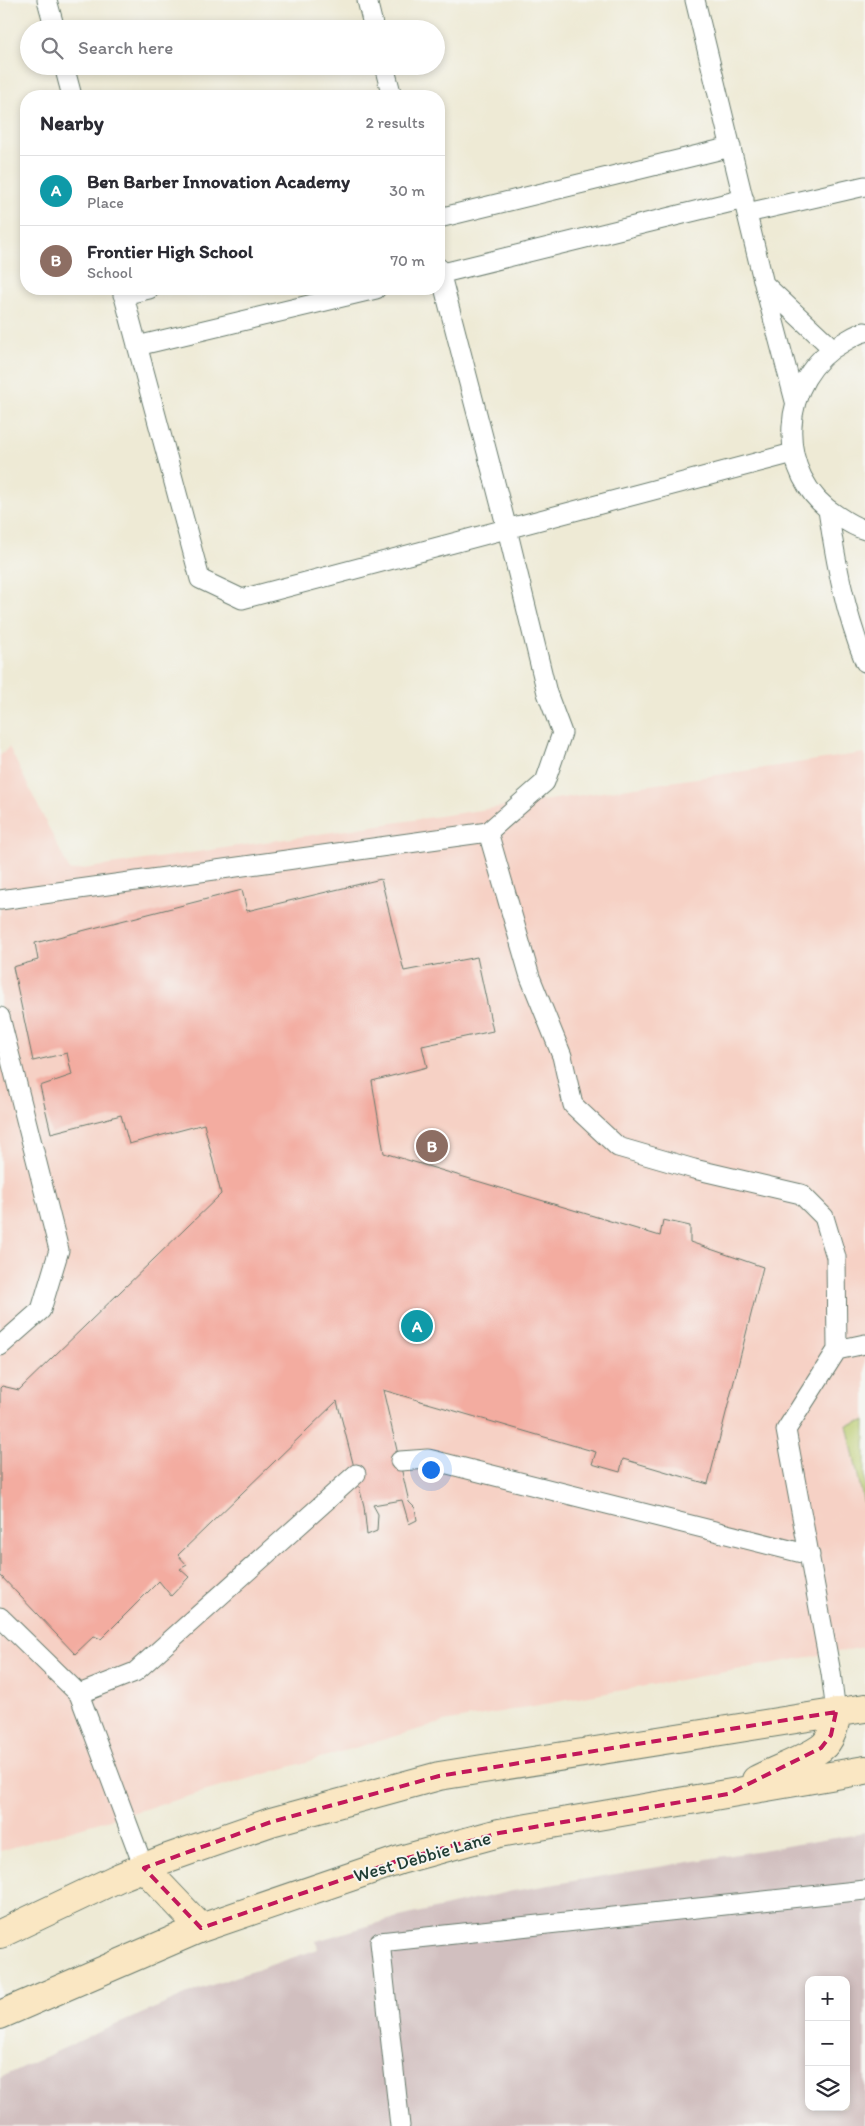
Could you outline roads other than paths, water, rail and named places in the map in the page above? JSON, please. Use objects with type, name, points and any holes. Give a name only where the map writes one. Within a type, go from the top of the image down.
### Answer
[{"type":"main road","points":[[0,1934],[120,1877],[271,1822],[439,1776],[865,1708]]},
{"type":"main road","points":[[728,1794],[821,1748],[831,1735],[836,1720],[836,1712]]},
{"type":"main road","name":"West Debbie Lane","points":[[0,2015],[201,1928],[400,1860],[499,1833],[865,1770]]},
{"type":"main road","points":[[144,1868],[201,1928]]},
{"type":"lane","points":[[47,0],[53,20]]},
{"type":"lane","points":[[366,0],[372,20]]},
{"type":"lane","points":[[695,0],[764,284],[795,401]]},
{"type":"lane","points":[[66,75],[70,90]]},
{"type":"lane","points":[[386,75],[390,90]]},
{"type":"lane","points":[[445,217],[731,148]]},
{"type":"lane","points":[[445,271],[745,206],[865,186]]},
{"type":"lane","points":[[764,284],[832,348]]},
{"type":"lane","points":[[124,295],[200,579],[242,599],[793,453]]},
{"type":"lane","points":[[137,346],[351,295]]},
{"type":"lane","points":[[0,900],[488,832],[545,782],[562,733],[547,693],[507,529],[445,295]]},
{"type":"lane","points":[[865,332],[832,348],[812,369],[795,401],[791,427],[793,453],[800,474],[812,494],[828,510],[855,527],[865,530]]},
{"type":"lane","points":[[828,510],[839,580],[853,634],[865,662]]},
{"type":"lane","points":[[488,832],[530,977],[562,1056],[573,1105],[618,1147],[694,1169],[801,1194],[824,1217],[836,1257],[837,1350],[786,1430],[832,1672],[836,1712]]},
{"type":"lane","points":[[0,1017],[59,1250],[41,1310],[0,1346]]},
{"type":"lane","points":[[837,1350],[865,1344]]},
{"type":"lane","points":[[400,1461],[428,1459],[810,1555]]},
{"type":"lane","points":[[79,1694],[135,1672],[356,1474]]},
{"type":"lane","points":[[0,1617],[79,1694],[144,1868]]},
{"type":"lane","points":[[400,2126],[380,1942],[865,1890]]},
{"type":"place","name":"Frontier High School","points":[[432,1146]]},
{"type":"place","name":"Ben Barber Innovation Academy","points":[[417,1326]]}]
